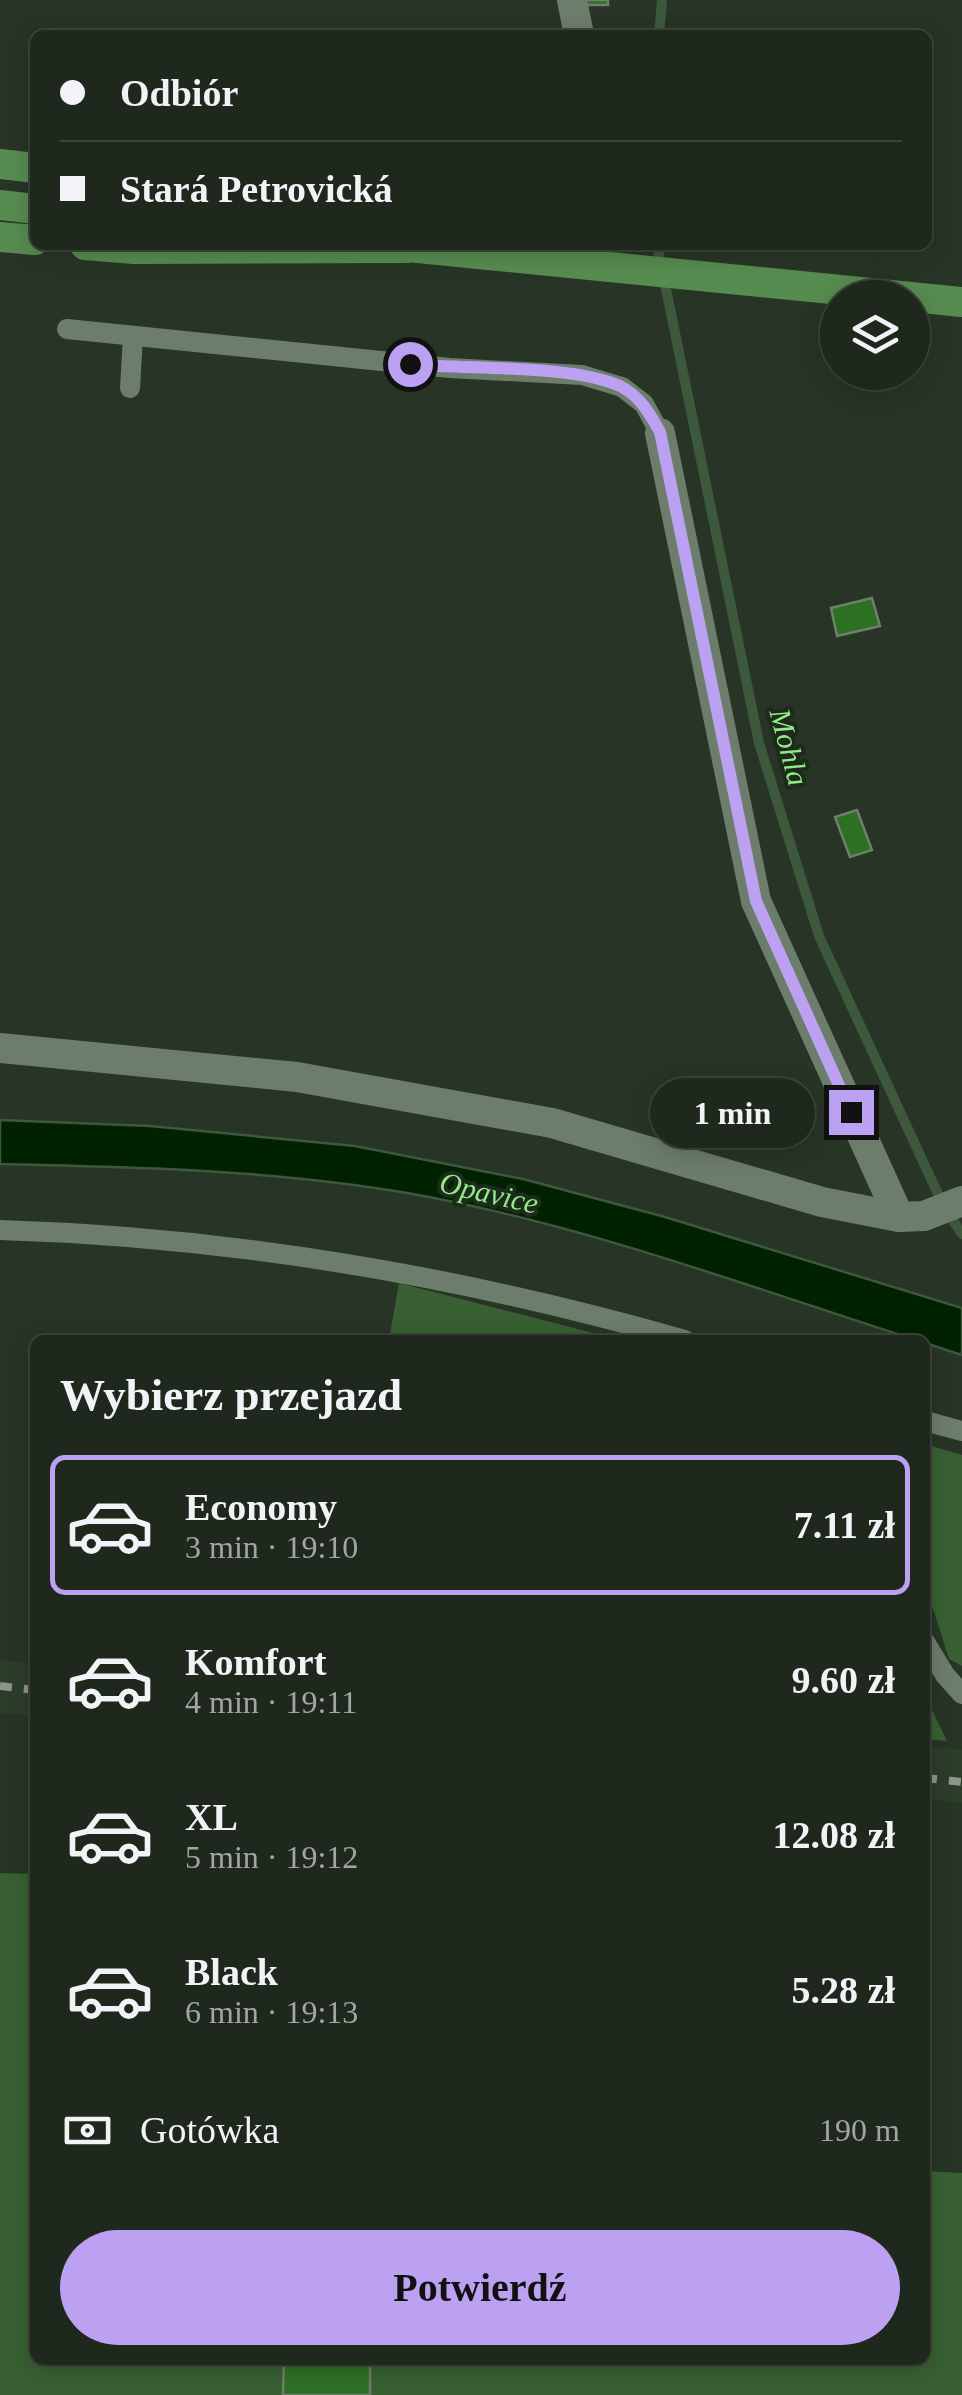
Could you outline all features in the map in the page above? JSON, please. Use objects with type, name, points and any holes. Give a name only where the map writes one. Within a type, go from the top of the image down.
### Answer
[{"type":"main road","points":[[0,164],[30,167]]},
{"type":"main road","points":[[0,205],[30,208]]},
{"type":"main road","points":[[0,237],[30,240]]},
{"type":"main road","points":[[440,250],[962,302]]},
{"type":"street","points":[[572,0],[578,30]]},
{"type":"street","points":[[660,432],[756,901],[911,1216]]},
{"type":"street","points":[[0,1048],[296,1077],[552,1123],[822,1202],[911,1216],[962,1201]]},
{"type":"lane","points":[[67,330],[450,368],[582,374],[622,387],[644,404],[660,432]]},
{"type":"lane","points":[[130,388],[133,336]]},
{"type":"lane","points":[[0,1230],[91,1233],[253,1250],[426,1277],[568,1308],[667,1335]]},
{"type":"lane","points":[[930,1423],[962,1432]]},
{"type":"lane","points":[[930,1650],[962,1694]]},
{"type":"shaded area","points":[[399,1283],[601,1335],[390,1335]]},
{"type":"shaded area","points":[[930,1445],[962,1455],[962,1666],[949,1659],[930,1599]]},
{"type":"shaded area","points":[[0,1660],[30,1663],[30,1716],[0,1713]]},
{"type":"shaded area","points":[[930,1705],[947,1741],[930,1739]]},
{"type":"shaded area","points":[[930,1747],[962,1750],[962,1803],[930,1800]]},
{"type":"shaded area","points":[[0,1873],[30,1874],[30,2365],[930,2365],[930,2171],[962,2173],[962,2395],[0,2395]]},
{"type":"water","name":"Opavice","points":[[0,1120],[150,1126],[355,1146],[523,1179],[665,1217],[962,1308],[962,1355],[930,1345],[930,1335],[901,1335],[600,1239],[407,1193],[255,1175],[0,1164]]},
{"type":"building","points":[[586,0],[608,0],[608,5],[586,5]]},
{"type":"building","points":[[872,598],[880,626],[837,636],[831,608]]},
{"type":"building","points":[[857,810],[872,850],[850,857],[835,817]]},
{"type":"building","points":[[284,2365],[370,2365],[370,2395],[283,2395]]},
{"type":"waterway","name":"Mohla","points":[[659,30],[662,0]]},
{"type":"waterway","name":"Mohla","points":[[658,250],[759,743],[819,936],[944,1207],[962,1234]]},
{"type":"railway","points":[[0,1686],[30,1689]]},
{"type":"railway","points":[[930,1779],[962,1782]]},
{"type":"route","points":[[410,364],[582,374],[622,387],[644,404],[660,432],[756,901],[851,1112]]}]
